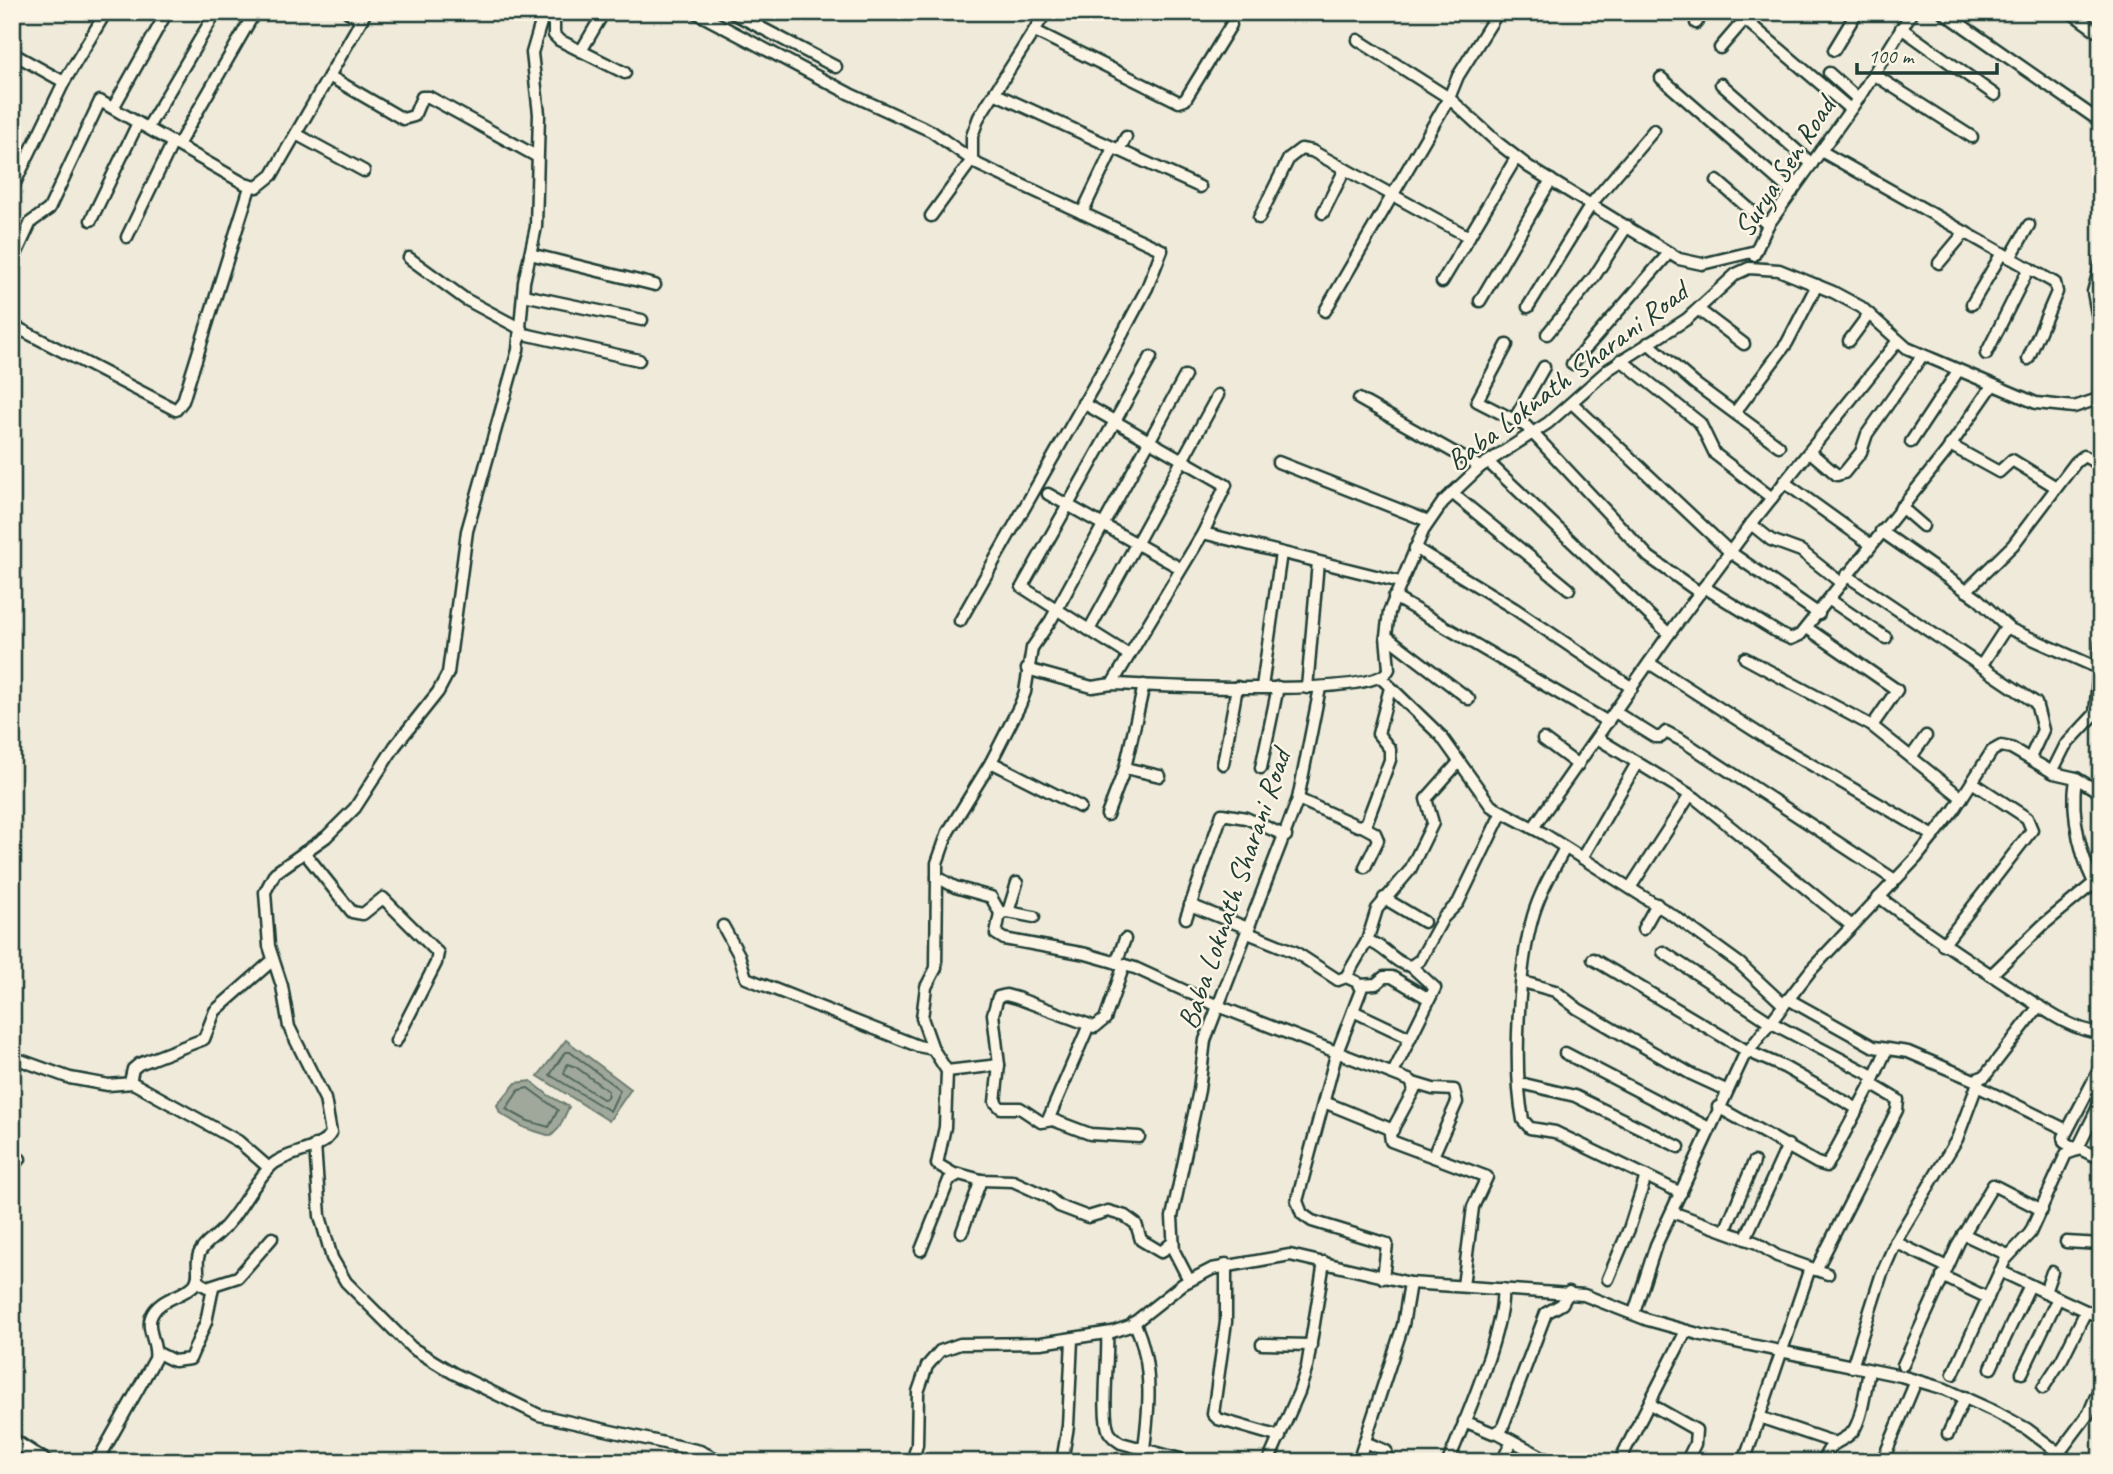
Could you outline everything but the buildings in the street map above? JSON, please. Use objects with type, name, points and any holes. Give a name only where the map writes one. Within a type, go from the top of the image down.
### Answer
[{"type":"main road","points":[[12,1440],[46,1462]]},
{"type":"street","points":[[12,189],[64,82],[106,12]]},
{"type":"street","points":[[113,108],[167,12]]},
{"type":"street","points":[[148,127],[216,12]]},
{"type":"street","points":[[127,237],[176,144],[255,12]]},
{"type":"street","points":[[12,263],[31,222],[49,209],[100,101],[250,187],[265,183],[364,16],[348,12]]},
{"type":"street","points":[[581,51],[604,12]]},
{"type":"street","points":[[695,12],[850,94],[931,131],[972,160],[1161,250],[1147,288],[960,621]]},
{"type":"street","points":[[731,12],[836,67]]},
{"type":"street","points":[[931,216],[972,160],[972,135],[979,117],[1046,12]]},
{"type":"street","points":[[1325,311],[1391,193],[1449,98],[1458,76],[1498,12]]},
{"type":"street","points":[[1696,23],[1704,12]]},
{"type":"street","points":[[1736,12],[1748,16],[1850,109]]},
{"type":"street","points":[[1833,50],[1857,12]]},
{"type":"street","name":"Surya Sen Road","points":[[1912,12],[1858,99],[1768,225],[1749,268],[1779,270],[1817,285],[1861,307],[1897,342],[1922,356],[2036,403],[2061,407],[2084,405],[2101,398]]},
{"type":"street","points":[[1943,12],[2101,122]]},
{"type":"street","points":[[2070,12],[2101,34]]},
{"type":"street","points":[[197,1281],[197,1262],[203,1247],[218,1234],[269,1168],[280,1159],[329,1137],[330,1118],[319,1084],[289,1027],[282,986],[272,960],[265,892],[275,873],[343,823],[395,746],[444,681],[450,663],[467,531],[517,329],[536,228],[539,114],[532,52],[543,14],[554,22],[556,37],[625,73]]},
{"type":"street","points":[[1720,48],[1748,16]]},
{"type":"street","points":[[1035,31],[1179,102],[1185,100],[1231,25]]},
{"type":"street","points":[[1901,28],[1995,95]]},
{"type":"street","points":[[1358,40],[1449,98],[1516,158],[1669,253],[1702,264],[1756,251]]},
{"type":"street","points":[[12,53],[64,82]]},
{"type":"street","points":[[1829,73],[1858,99]]},
{"type":"street","points":[[1874,74],[1972,137]]},
{"type":"street","points":[[329,76],[403,119],[411,118],[422,97],[429,97],[536,156]]},
{"type":"street","points":[[1661,78],[1791,192]]},
{"type":"street","points":[[1721,84],[1812,164]]},
{"type":"street","points":[[996,94],[1199,187]]},
{"type":"street","points":[[91,220],[138,122]]},
{"type":"street","points":[[1528,307],[1592,203],[1654,130]]},
{"type":"street","points":[[296,134],[364,172]]},
{"type":"street","points":[[1082,213],[1116,149],[1126,137]]},
{"type":"street","points":[[1259,218],[1294,152],[1312,151],[1469,237]]},
{"type":"street","points":[[1821,151],[2058,287],[2028,359]]},
{"type":"street","points":[[1442,282],[1516,158]]},
{"type":"street","points":[[1323,213],[1345,169]]},
{"type":"street","points":[[1480,300],[1551,180]]},
{"type":"street","points":[[1717,181],[1768,225]]},
{"type":"street","points":[[12,325],[176,411],[183,401],[250,187]]},
{"type":"street","points":[[1972,304],[2029,225]]},
{"type":"street","points":[[1546,334],[1594,277],[1627,226]]},
{"type":"street","points":[[1938,263],[1965,232]]},
{"type":"street","points":[[1572,364],[1669,253]]},
{"type":"street","points":[[530,254],[656,285]]},
{"type":"street","points":[[410,258],[454,292],[517,329],[639,360]]},
{"type":"street","points":[[2101,263],[2093,292],[2101,335]]},
{"type":"street","name":"Baba Loknath Sharani Road","points":[[1381,678],[1389,669],[1386,636],[1394,597],[1428,521],[1452,493],[1484,464],[1572,402],[1621,360],[1699,310],[1736,274],[1749,268]]},
{"type":"street","points":[[1986,354],[2029,268]]},
{"type":"street","points":[[1736,411],[1787,343],[1817,285]]},
{"type":"street","points":[[524,295],[642,320]]},
{"type":"street","points":[[1699,310],[1744,344]]},
{"type":"street","points":[[1849,341],[1869,314]]},
{"type":"street","points":[[1533,828],[1730,552],[1897,342]]},
{"type":"street","points":[[1648,343],[1694,383],[1736,411],[1779,446]]},
{"type":"street","points":[[1507,345],[1477,401],[1514,420],[1531,433],[1657,565],[1791,639],[1807,628],[1819,614],[1870,544],[1950,445],[1992,386]]},
{"type":"street","points":[[1810,452],[1837,475],[1844,473],[1861,452],[1867,434],[1922,356]]},
{"type":"street","points":[[1129,655],[1022,587],[1151,357]]},
{"type":"street","points":[[1621,360],[1700,423],[1715,454],[1772,498]]},
{"type":"street","points":[[1514,420],[1544,367]]},
{"type":"street","points":[[1911,442],[1958,371]]},
{"type":"street","points":[[1173,1242],[1161,1252],[1141,1240],[1136,1224],[1125,1216],[1108,1211],[1088,1217],[1059,1206],[1048,1196],[1013,1181],[981,1180],[954,1174],[937,1164],[945,1128],[947,1071],[933,1049],[922,1018],[926,987],[936,968],[937,863],[953,821],[991,762],[1025,692],[1032,648],[1057,610],[1185,376]]},
{"type":"street","points":[[1089,630],[1218,395]]},
{"type":"street","points":[[1359,399],[1484,464],[1669,634]]},
{"type":"street","points":[[1572,402],[1730,552],[1819,614]]},
{"type":"street","points":[[1083,403],[1226,485],[1203,533],[1112,684]]},
{"type":"street","points":[[1950,445],[1999,472],[2012,460],[2056,488]]},
{"type":"street","points":[[1966,591],[2005,554],[2081,458],[2089,457],[2101,465]]},
{"type":"street","points":[[1278,462],[1428,521]]},
{"type":"street","points":[[1784,482],[1870,544]]},
{"type":"street","points":[[1452,493],[1569,589]]},
{"type":"street","points":[[1048,494],[1180,568]]},
{"type":"street","points":[[1901,507],[1923,526]]},
{"type":"street","points":[[1751,524],[1771,540],[1801,551],[2036,704],[2043,730],[2030,758]]},
{"type":"street","points":[[1881,531],[1966,591],[2007,626],[2034,642],[2098,668]]},
{"type":"street","points":[[1203,533],[1400,582]]},
{"type":"street","points":[[1415,548],[1515,609],[1632,688]]},
{"type":"street","points":[[1262,687],[1281,553]]},
{"type":"street","points":[[1307,688],[1318,562]]},
{"type":"street","points":[[1394,597],[1608,722]]},
{"type":"street","points":[[1830,600],[1886,638]]},
{"type":"street","points":[[1981,666],[2007,626]]},
{"type":"street","points":[[1807,628],[1897,690],[1872,726]]},
{"type":"street","points":[[1386,636],[1469,699]]},
{"type":"street","points":[[2052,772],[2064,746],[2095,714],[2101,643]]},
{"type":"street","points":[[1745,658],[1872,726],[1962,798]]},
{"type":"street","points":[[1649,663],[1769,740],[1934,836]]},
{"type":"street","points":[[1027,669],[1092,687],[1112,684],[1320,688],[1381,678],[1441,736],[1487,802],[1657,905],[1739,963],[1786,1002],[1886,1051],[1897,1048],[1978,1083],[2067,1130]]},
{"type":"street","points":[[1107,816],[1125,768],[1144,685]]},
{"type":"street","points":[[1223,764],[1237,687]]},
{"type":"street","points":[[1261,768],[1278,687]]},
{"type":"street","name":"Baba Loknath Sharani Road","points":[[1189,1280],[1173,1242],[1174,1199],[1184,1170],[1205,1040],[1286,836],[1298,799],[1320,688]]},
{"type":"street","points":[[1362,826],[1368,820],[1390,760],[1390,749],[1378,734],[1390,688]]},
{"type":"street","points":[[1615,712],[1655,737],[1661,737],[1666,732],[1683,740],[1895,880]]},
{"type":"street","points":[[1911,757],[1926,736]]},
{"type":"street","points":[[1597,738],[1690,795],[1852,926]]},
{"type":"street","points":[[1543,739],[1578,765]]},
{"type":"street","points":[[1634,1313],[1640,1288],[1672,1212],[1718,1107],[1747,1051],[1852,926],[1934,836],[1962,798],[1988,755],[1998,747],[2011,748],[2052,772],[2076,778],[2101,793]]},
{"type":"street","points":[[991,762],[1080,807]]},
{"type":"street","points":[[1190,905],[1295,952],[1338,981],[1346,977],[1367,941],[1373,918],[1384,898],[1410,870],[1433,823],[1426,799],[1459,762]]},
{"type":"street","points":[[1582,858],[1637,763]]},
{"type":"street","points":[[1125,768],[1160,776]]},
{"type":"street","points":[[2076,778],[2074,810],[2094,883],[2101,895]]},
{"type":"street","points":[[1943,945],[2032,831],[2027,818],[1972,782]]},
{"type":"street","points":[[1630,888],[1690,795]]},
{"type":"street","points":[[1298,799],[1375,833],[1378,840],[1365,867]]},
{"type":"street","points":[[1411,966],[1420,960],[1443,918],[1458,903],[1502,813]]},
{"type":"street","points":[[1186,918],[1222,814],[1245,818],[1286,836]]},
{"type":"street","points":[[1565,848],[1532,919],[1523,982],[1520,1083],[1523,1120],[1530,1128],[1555,1132],[1681,1193]]},
{"type":"street","points":[[304,852],[352,912],[363,914],[383,898],[438,953],[436,963],[396,1041]]},
{"type":"street","points":[[937,877],[947,884],[991,897],[1004,912],[1034,917]]},
{"type":"street","points":[[1017,883],[996,934],[1004,939],[1120,964],[1413,1083],[1433,1089],[1454,1090],[1457,1102],[1433,1156]]},
{"type":"street","points":[[1991,975],[2043,925],[2094,883]]},
{"type":"street","points":[[1879,897],[1943,945],[2039,1006],[2080,1030],[2101,1033]]},
{"type":"street","points":[[1384,898],[1424,922]]},
{"type":"street","points":[[1643,929],[1657,905]]},
{"type":"street","points":[[723,926],[739,955],[746,978],[918,1046],[933,1049]]},
{"type":"street","points":[[1125,939],[1105,1019],[1095,1027],[1017,998],[1001,995],[993,1014],[999,1065],[995,1104],[1001,1108],[1020,1108],[1036,1120],[1048,1120],[1090,1134],[1139,1137]]},
{"type":"street","points":[[1367,941],[1378,945],[1401,964],[1411,966],[1434,984],[1392,1073]]},
{"type":"street","points":[[1663,952],[1770,1022],[1872,1080],[1898,1100],[1897,1110],[1813,1269],[1744,1462]]},
{"type":"street","points":[[1593,958],[1747,1051],[1784,1067],[1858,1109]]},
{"type":"street","points":[[130,1082],[133,1069],[139,1064],[204,1040],[215,1011],[272,960]]},
{"type":"street","points":[[1346,977],[1360,985],[1377,984],[1384,977],[1392,976],[1429,999]]},
{"type":"street","points":[[1523,982],[1555,991],[1578,1009],[1691,1074],[1726,1090]]},
{"type":"street","points":[[1360,985],[1337,1052],[1297,1194],[1298,1208],[1320,1225],[1383,1241],[1388,1247],[1382,1278]]},
{"type":"street","points":[[1852,1367],[1881,1276],[1895,1242],[1953,1146],[1978,1083],[2039,1006]]},
{"type":"street","points":[[1353,1011],[1408,1037]]},
{"type":"street","points":[[1048,1120],[1088,1025]]},
{"type":"street","points":[[1718,1107],[1816,1163],[1827,1166],[1886,1051]]},
{"type":"street","points":[[1565,1053],[1685,1113],[1709,1128]]},
{"type":"street","points":[[12,1058],[48,1072],[83,1080],[108,1085],[130,1082],[238,1141],[269,1168]]},
{"type":"street","points":[[947,1071],[999,1065]]},
{"type":"street","points":[[2101,1066],[2067,1130],[2064,1142],[2101,1159]]},
{"type":"street","points":[[1413,1083],[1414,1090],[1393,1129],[1391,1141],[1487,1177],[1474,1207],[1464,1281]]},
{"type":"street","points":[[1520,1083],[1566,1093],[1679,1147]]},
{"type":"street","points":[[1953,1374],[2008,1255],[2024,1240],[2042,1210],[2066,1154],[2076,1148],[2101,1101]]},
{"type":"street","points":[[1324,1102],[1393,1129]]},
{"type":"street","points":[[315,1145],[321,1200],[320,1216],[332,1258],[346,1282],[412,1348],[453,1373],[539,1415],[700,1451],[723,1462]]},
{"type":"street","points":[[1745,1239],[1788,1145]]},
{"type":"street","points":[[1725,1231],[1755,1162]]},
{"type":"street","points":[[921,1250],[949,1180],[954,1174]]},
{"type":"street","points":[[1608,1279],[1629,1229],[1646,1176]]},
{"type":"street","points":[[962,1232],[981,1180]]},
{"type":"street","points":[[1903,1365],[1963,1234],[1993,1185],[2042,1210]]},
{"type":"street","points":[[1672,1212],[1745,1239],[1777,1256],[1828,1274]]},
{"type":"street","points":[[1963,1234],[2008,1255]]},
{"type":"street","points":[[197,1281],[213,1287],[238,1278],[272,1238]]},
{"type":"street","points":[[1895,1242],[1987,1298]]},
{"type":"street","points":[[2066,1242],[2101,1244]]},
{"type":"street","points":[[912,1462],[917,1445],[918,1392],[924,1371],[935,1355],[960,1344],[1029,1344],[1107,1333],[1135,1322],[1189,1280],[1226,1264],[1290,1255],[1410,1283],[1464,1281],[1502,1289],[1569,1292],[1686,1331],[1916,1381],[1965,1397],[2028,1429],[2071,1462]]},
{"type":"street","points":[[1268,1462],[1299,1392],[1311,1345],[1324,1262]]},
{"type":"street","points":[[1226,1264],[1226,1322],[1213,1415],[1218,1419],[1280,1437]]},
{"type":"street","points":[[2000,1271],[2101,1318]]},
{"type":"street","points":[[2045,1292],[2052,1272]]},
{"type":"street","points":[[97,1462],[156,1352],[150,1321],[153,1312],[197,1281]]},
{"type":"street","points":[[1358,1462],[1403,1325],[1410,1283]]},
{"type":"street","points":[[1991,1368],[2030,1285]]},
{"type":"street","points":[[156,1352],[174,1361],[190,1359],[206,1322],[213,1287]]},
{"type":"street","points":[[1448,1462],[1502,1314],[1502,1289]]},
{"type":"street","points":[[1498,1433],[1506,1422],[1546,1313],[1562,1304],[1569,1292]]},
{"type":"street","points":[[2022,1373],[2058,1298]]},
{"type":"street","points":[[2043,1388],[2062,1359],[2086,1311]]},
{"type":"street","points":[[1135,1322],[1143,1339],[1149,1369],[1142,1462]]},
{"type":"street","points":[[1619,1462],[1686,1331]]},
{"type":"street","points":[[1107,1333],[1108,1430],[1121,1443],[1191,1462]]},
{"type":"street","points":[[1062,1462],[1068,1426],[1072,1339]]},
{"type":"street","points":[[1262,1343],[1311,1345]]},
{"type":"street","points":[[1823,1462],[1833,1442],[1848,1435],[1856,1426],[1869,1371]]},
{"type":"street","points":[[1882,1462],[1916,1381]]},
{"type":"street","points":[[2059,1453],[2089,1413],[2101,1384]]},
{"type":"street","points":[[1948,1434],[1965,1397]]},
{"type":"street","points":[[1650,1404],[1696,1430],[1695,1444],[1686,1462]]},
{"type":"street","points":[[1759,1417],[1833,1442]]},
{"type":"street","points":[[1464,1421],[1498,1433],[1552,1462]]},
{"type":"street","points":[[1502,1462],[1512,1441]]},
{"type":"street","points":[[1365,1442],[1386,1451],[1384,1462]]},
{"type":"water","points":[[566,1040],[631,1089],[609,1121],[538,1076]]},
{"type":"water","points":[[531,1081],[569,1107],[559,1128],[551,1136],[525,1128],[500,1113],[497,1105],[516,1083]]}]
